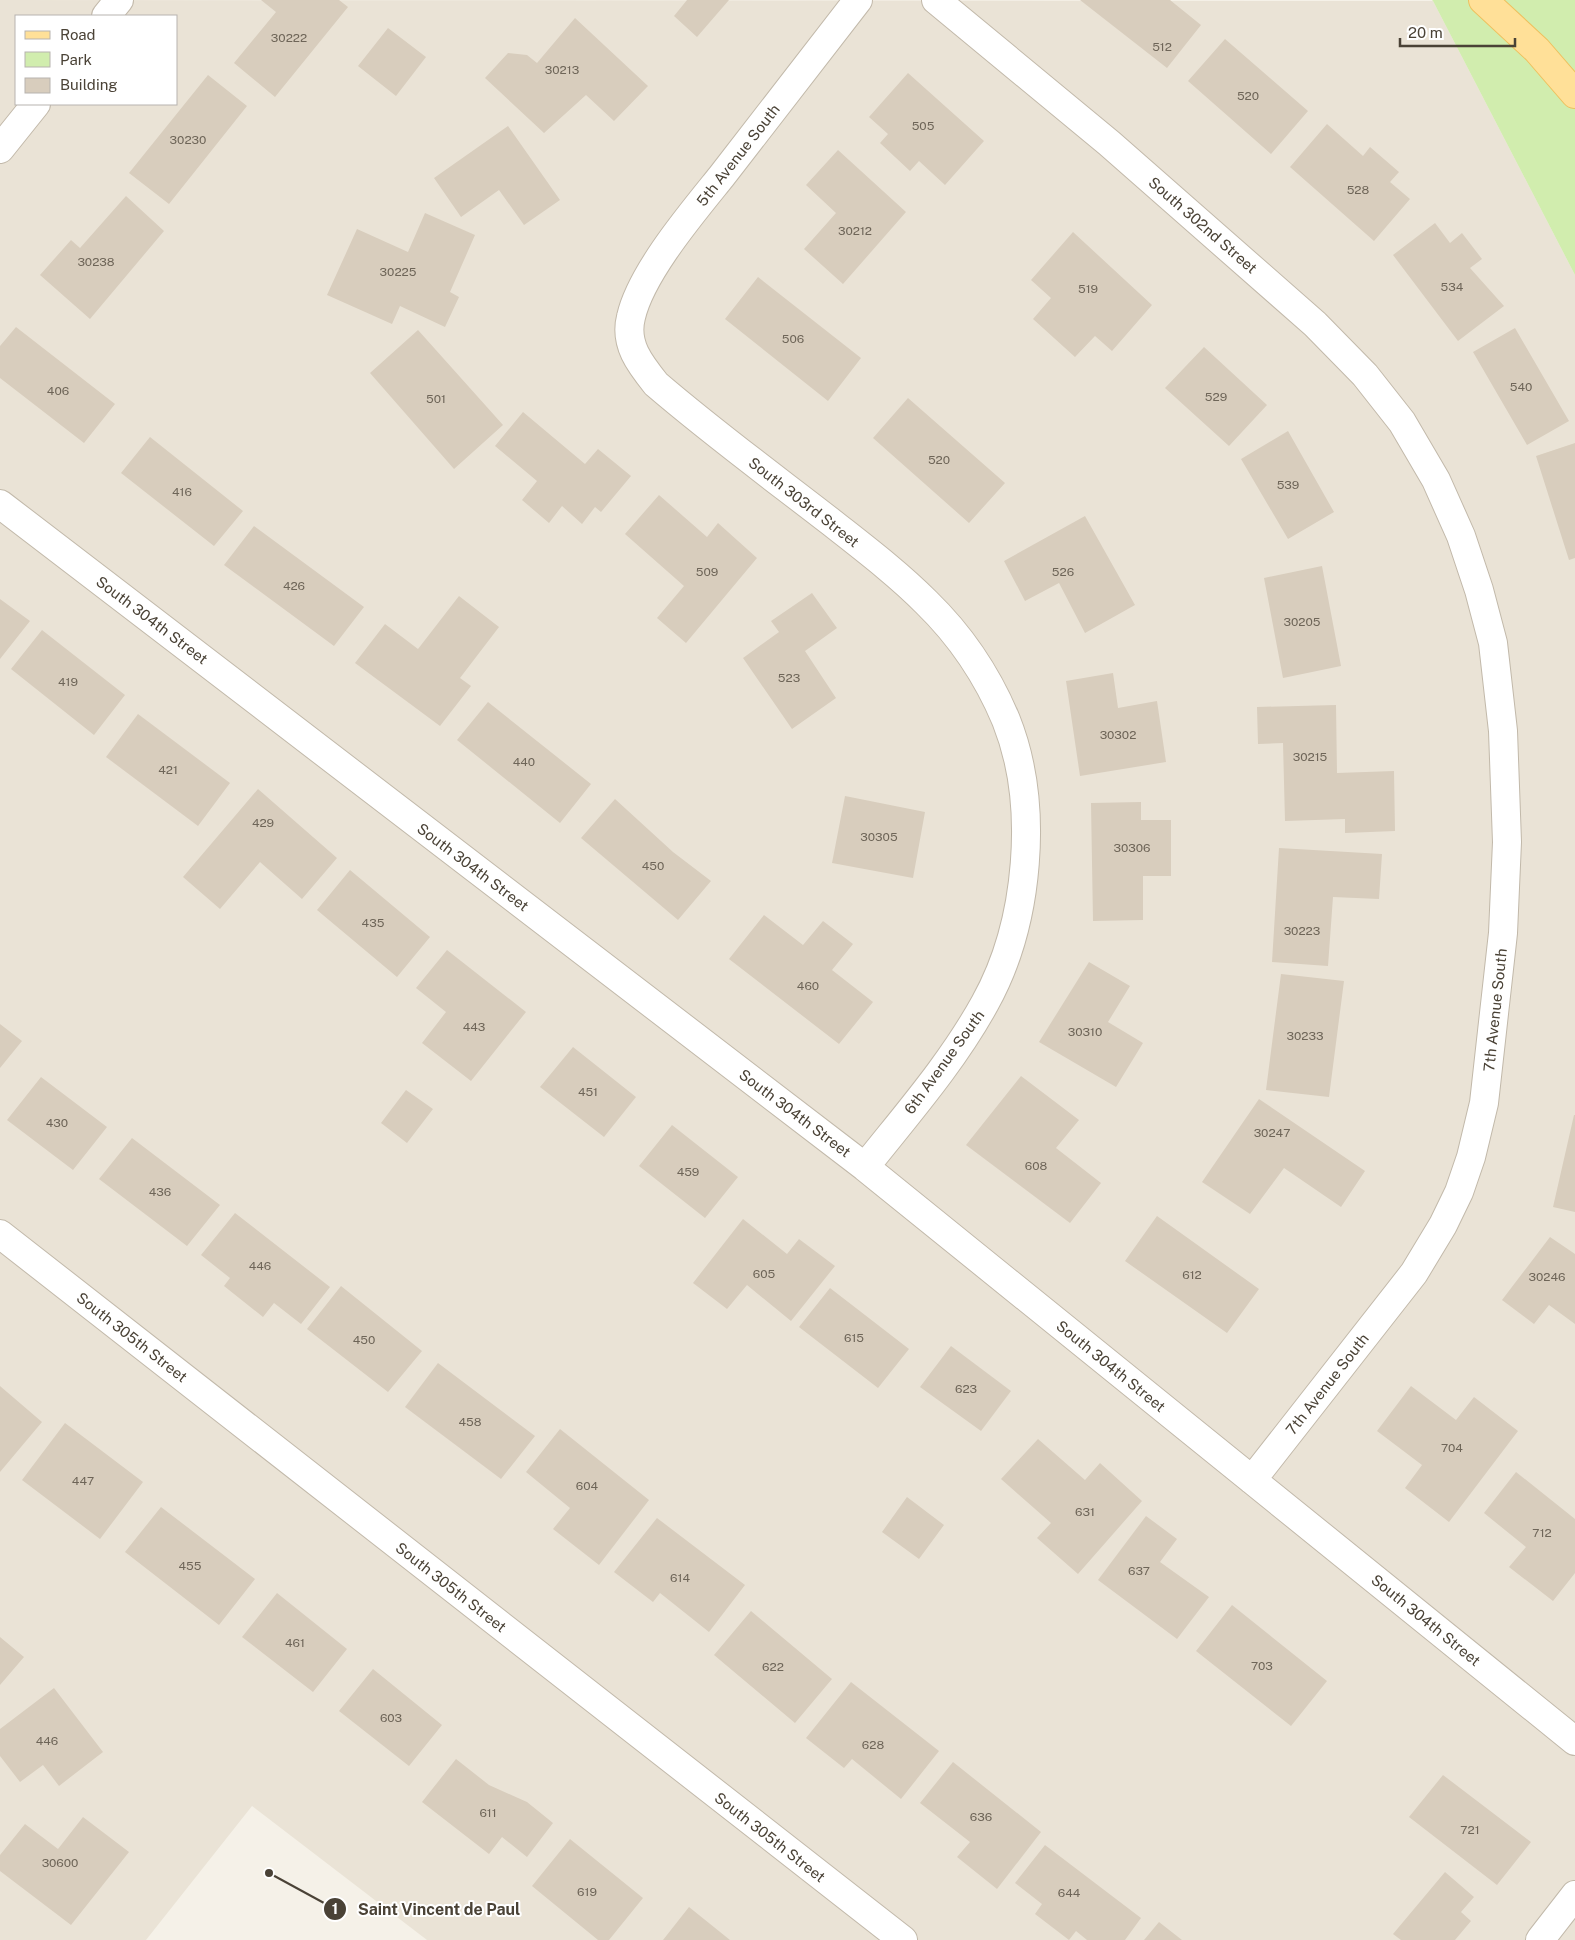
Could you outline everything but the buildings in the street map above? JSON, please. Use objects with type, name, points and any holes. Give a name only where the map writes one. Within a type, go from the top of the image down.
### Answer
[{"type":"main road","points":[[1483,0],[1537,50],[1575,94]]},
{"type":"street","points":[[107,15],[119,0]]},
{"type":"street","name":"5th Avenue South","points":[[630,318],[639,293],[675,237],[858,0]]},
{"type":"street","name":"South 302nd Street","points":[[936,0],[1109,143],[1315,324],[1365,375],[1402,422],[1436,480]]},
{"type":"street","points":[[0,149],[35,105]]},
{"type":"street","name":"South 303rd Street","points":[[630,318],[629,341],[638,363],[656,384],[876,558],[927,602],[970,653],[990,686]]},
{"type":"street","name":"7th Avenue South","points":[[1252,1480],[1414,1273],[1443,1225],[1459,1192],[1471,1157],[1484,1103],[1504,933],[1507,842],[1503,731],[1493,643],[1480,590],[1461,536],[1436,480]]},
{"type":"street","name":"South 304th Street","points":[[0,504],[865,1167],[1575,1741]]},
{"type":"street","name":"6th Avenue South","points":[[865,1167],[948,1062],[969,1030],[986,1002],[1000,972],[1016,926],[1024,874],[1025,814],[1022,781],[1006,721],[990,686]]},
{"type":"street","name":"South 305th Street","points":[[0,1234],[903,1940]]},
{"type":"street","points":[[1540,1940],[1575,1896]]},
{"type":"shaded area","points":[[0,0],[1433,1],[1575,275],[1575,1940],[427,1940],[252,1806],[146,1940],[0,1940]]},
{"type":"green space","points":[[1575,0],[1575,275],[1433,1]]},
{"type":"place","name":"Saint Vincent de Paul","points":[[269,1873]]}]
